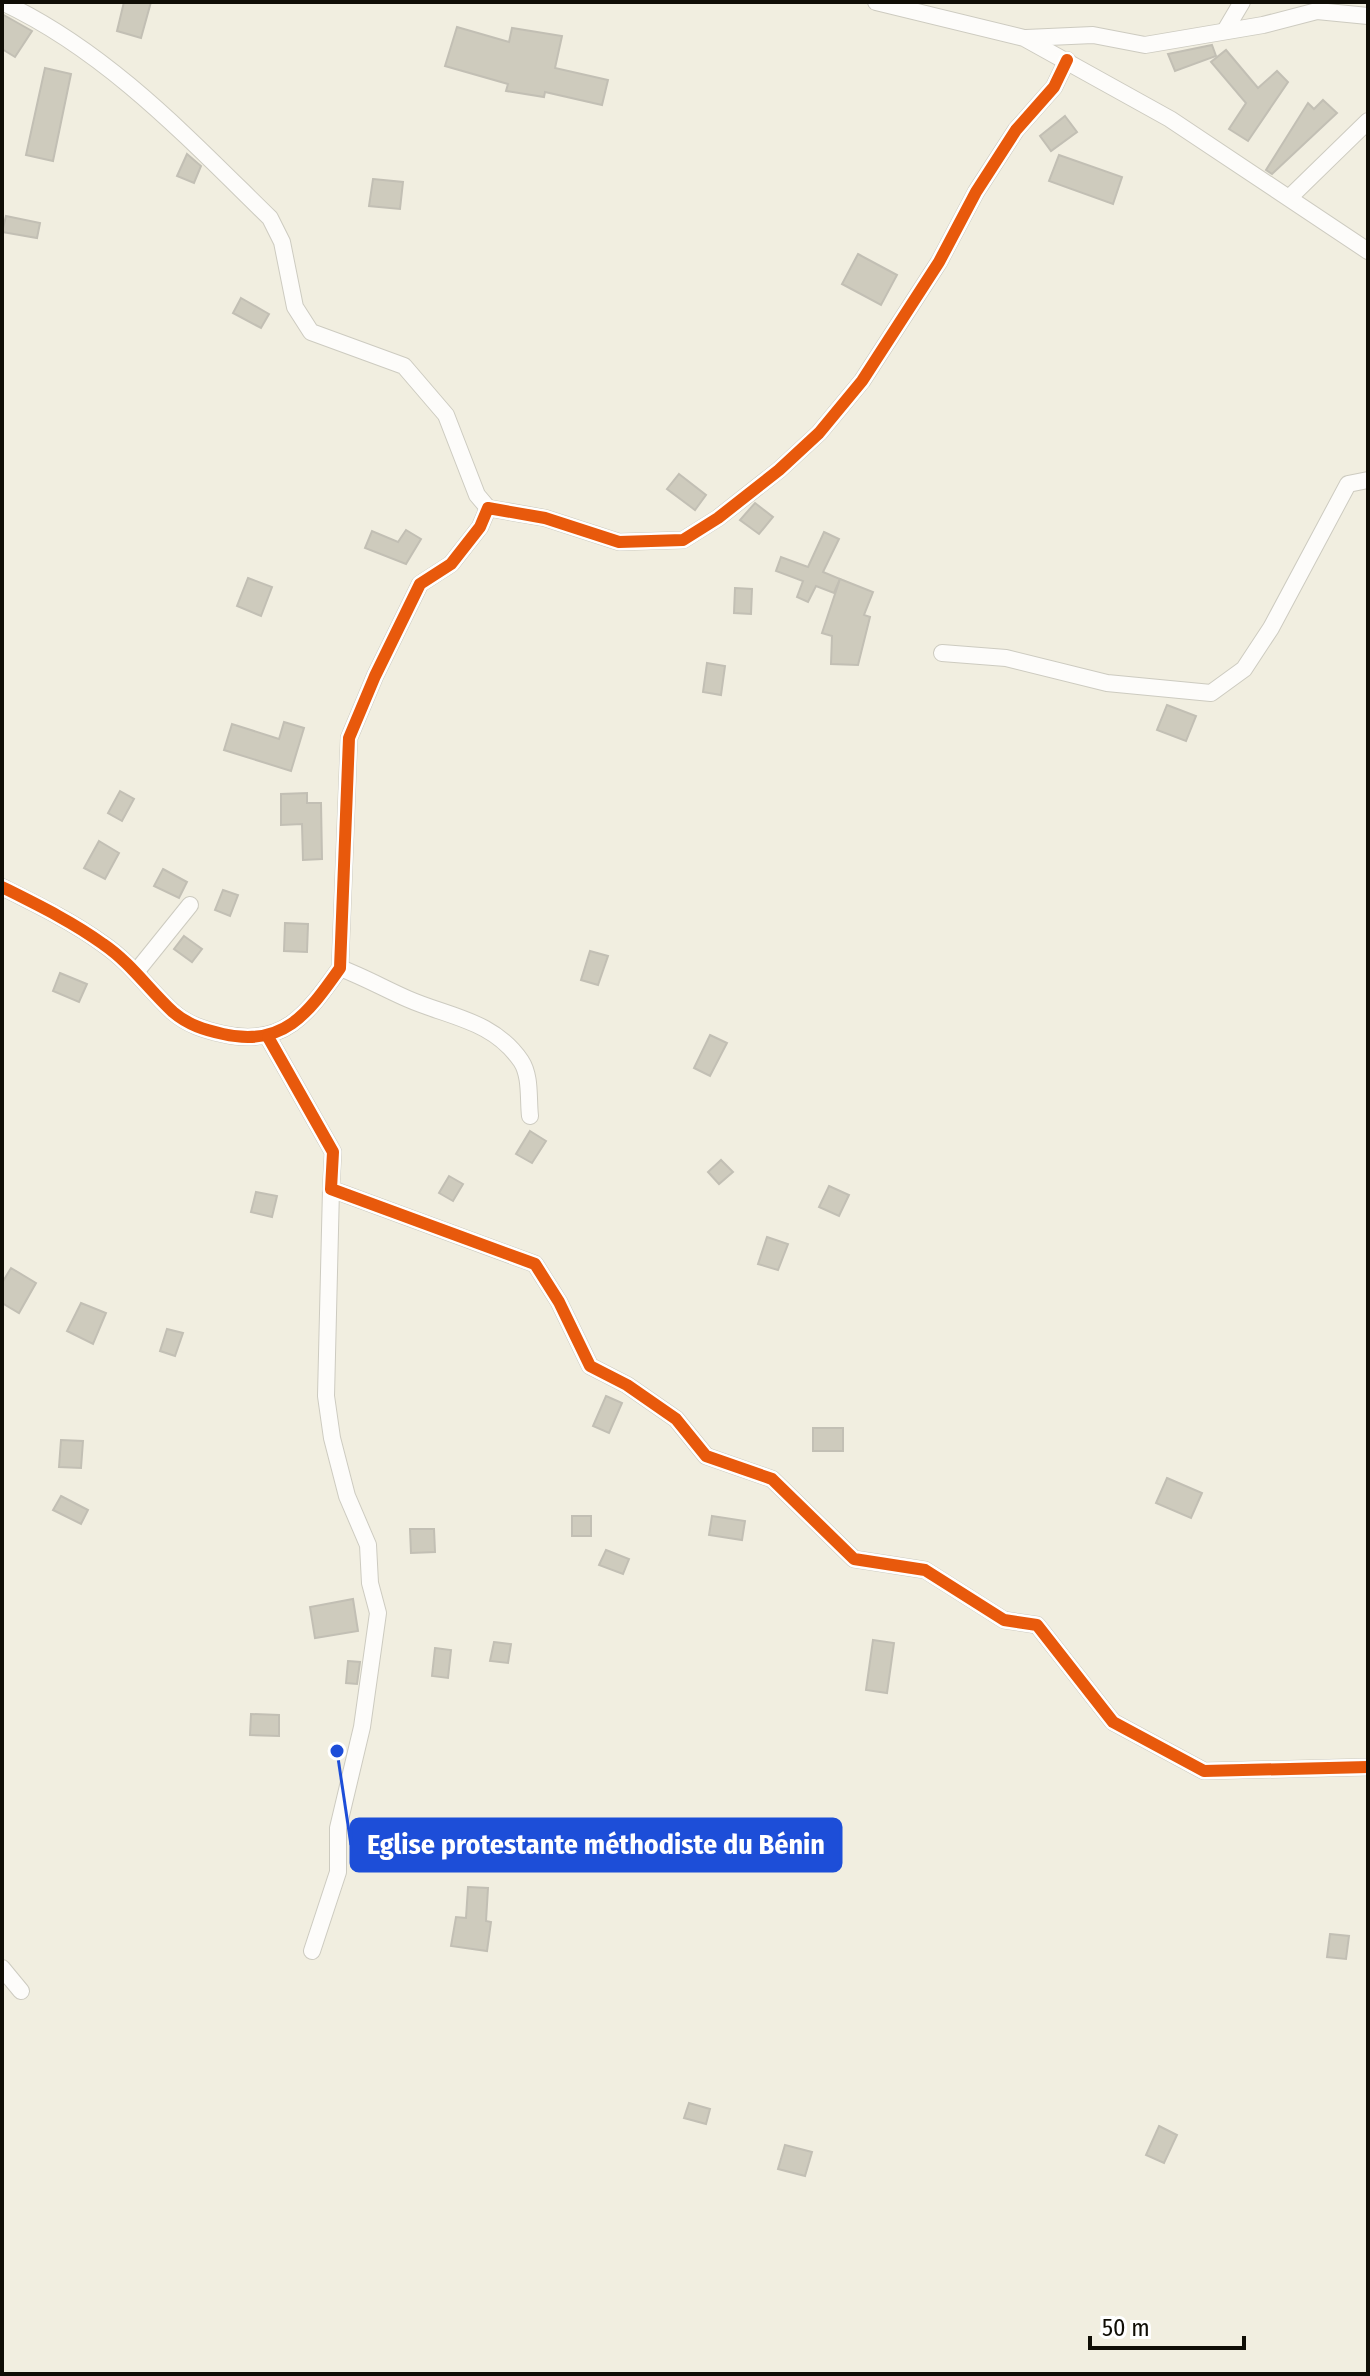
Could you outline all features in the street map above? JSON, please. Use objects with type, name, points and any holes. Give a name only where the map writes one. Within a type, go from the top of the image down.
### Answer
[{"type":"street","points":[[2,2],[31,15],[145,98],[270,218],[282,242],[295,307],[311,332],[404,366],[446,415],[477,495],[488,508],[545,518],[619,542],[683,540],[718,518],[789,461],[862,381],[939,262],[976,192],[1016,130],[1054,87],[1067,60]]},
{"type":"street","points":[[876,2],[1024,38],[1170,119],[1368,251]]},
{"type":"street","points":[[1226,29],[1242,2]]},
{"type":"street","points":[[1024,38],[1093,35],[1145,45],[1263,25],[1317,11],[1368,16]]},
{"type":"street","points":[[1290,197],[1368,121]]},
{"type":"street","points":[[942,653],[1006,658],[1107,683],[1211,693],[1244,669],[1271,628],[1348,484],[1368,480]]},
{"type":"street","points":[[2,887],[104,944],[136,972],[174,1013],[197,1028],[228,1035],[268,1037],[293,1024],[319,998],[340,968],[349,738],[420,584],[451,564],[480,527],[488,508]]},
{"type":"street","points":[[136,972],[190,905]]},
{"type":"street","points":[[340,968],[408,999],[469,1018],[496,1037],[521,1062],[527,1079],[530,1116]]},
{"type":"street","points":[[268,1037],[333,1152],[326,1396],[332,1438],[347,1496],[368,1545],[370,1583],[378,1613],[362,1727],[338,1828],[338,1872],[312,1951]]},
{"type":"street","points":[[331,1189],[535,1264],[559,1302],[590,1366],[627,1385],[676,1419],[706,1456],[772,1479],[854,1559],[925,1570],[1004,1620],[1037,1625],[1113,1722],[1204,1771],[1368,1767]]},
{"type":"street","points":[[2,1968],[21,1991]]},
{"type":"building","points":[[124,2],[151,2],[141,38],[117,31]]},
{"type":"building","points":[[2,14],[32,31],[15,57],[2,49]]},
{"type":"building","points":[[457,27],[509,42],[512,28],[562,36],[555,68],[608,80],[602,105],[545,92],[544,97],[506,91],[508,84],[445,66]]},
{"type":"building","points":[[1212,45],[1216,56],[1175,71],[1168,54]]},
{"type":"building","points":[[1226,50],[1258,88],[1277,71],[1288,82],[1248,141],[1229,129],[1246,103],[1211,62]]},
{"type":"building","points":[[45,68],[71,74],[53,161],[26,155]]},
{"type":"building","points":[[1323,100],[1337,113],[1272,174],[1266,170],[1308,103],[1314,109]]},
{"type":"building","points":[[1065,116],[1077,132],[1051,151],[1040,136]]},
{"type":"building","points":[[187,154],[201,166],[194,183],[177,176]]},
{"type":"building","points":[[1059,155],[1122,177],[1113,204],[1049,181]]},
{"type":"building","points":[[373,179],[403,182],[400,209],[369,206]]},
{"type":"building","points":[[6,216],[40,223],[37,238],[2,232]]},
{"type":"building","points":[[858,254],[897,275],[881,305],[842,284]]},
{"type":"building","points":[[241,298],[269,314],[261,328],[233,313]]},
{"type":"building","points":[[679,474],[706,495],[695,510],[667,489]]},
{"type":"building","points":[[755,503],[773,517],[759,534],[740,520]]},
{"type":"building","points":[[406,530],[421,539],[406,564],[365,548],[372,531],[398,542]]},
{"type":"building","points":[[824,532],[839,539],[823,572],[840,579],[834,593],[816,586],[808,602],[797,597],[803,581],[776,571],[781,557],[808,567]]},
{"type":"building","points":[[248,578],[272,587],[261,616],[237,606]]},
{"type":"building","points":[[840,579],[873,592],[864,615],[870,617],[858,665],[831,664],[832,636],[822,633]]},
{"type":"building","points":[[735,588],[752,589],[751,614],[734,613]]},
{"type":"building","points":[[707,663],[725,666],[721,695],[703,692]]},
{"type":"building","points":[[1167,705],[1196,716],[1186,741],[1157,730]]},
{"type":"building","points":[[284,722],[304,728],[291,771],[224,750],[232,724],[279,739]]},
{"type":"building","points":[[120,791],[134,799],[122,821],[108,813]]},
{"type":"building","points":[[307,793],[307,803],[321,803],[322,859],[303,860],[302,824],[281,825],[281,794]]},
{"type":"building","points":[[99,841],[119,853],[105,879],[84,868]]},
{"type":"building","points":[[163,869],[187,882],[179,898],[154,886]]},
{"type":"building","points":[[223,890],[238,895],[230,916],[215,910]]},
{"type":"building","points":[[285,923],[308,924],[307,952],[284,951]]},
{"type":"building","points":[[184,936],[202,949],[192,962],[174,949]]},
{"type":"building","points":[[590,951],[608,956],[598,985],[581,980]]},
{"type":"building","points":[[60,973],[87,984],[79,1002],[53,991]]},
{"type":"building","points":[[710,1035],[727,1043],[710,1076],[694,1068]]},
{"type":"building","points":[[530,1131],[546,1141],[532,1163],[516,1154]]},
{"type":"building","points":[[721,1160],[733,1172],[719,1184],[708,1172]]},
{"type":"building","points":[[449,1176],[463,1184],[453,1201],[439,1193]]},
{"type":"building","points":[[829,1186],[849,1195],[839,1216],[819,1207]]},
{"type":"building","points":[[256,1192],[277,1196],[272,1217],[251,1212]]},
{"type":"building","points":[[767,1237],[788,1244],[778,1270],[758,1264]]},
{"type":"building","points":[[11,1268],[36,1283],[19,1313],[2,1303],[2,1283]]},
{"type":"building","points":[[81,1303],[106,1313],[93,1344],[67,1331]]},
{"type":"building","points":[[167,1329],[183,1333],[175,1356],[160,1351]]},
{"type":"building","points":[[606,1396],[622,1403],[609,1433],[593,1426]]},
{"type":"building","points":[[813,1428],[843,1428],[843,1451],[813,1451]]},
{"type":"building","points":[[61,1440],[83,1441],[81,1468],[59,1467]]},
{"type":"building","points":[[1167,1478],[1202,1493],[1191,1518],[1156,1503]]},
{"type":"building","points":[[61,1496],[88,1510],[81,1524],[53,1510]]},
{"type":"building","points":[[572,1516],[591,1516],[591,1536],[572,1536]]},
{"type":"building","points":[[712,1516],[745,1521],[742,1540],[709,1535]]},
{"type":"building","points":[[410,1529],[434,1529],[435,1552],[411,1553]]},
{"type":"building","points":[[606,1550],[629,1559],[623,1574],[599,1565]]},
{"type":"building","points":[[353,1599],[358,1631],[315,1638],[310,1607]]},
{"type":"building","points":[[873,1640],[894,1643],[887,1693],[866,1690]]},
{"type":"building","points":[[494,1642],[511,1644],[508,1663],[490,1661]]},
{"type":"building","points":[[435,1648],[451,1650],[448,1678],[432,1676]]},
{"type":"building","points":[[348,1661],[360,1662],[357,1684],[346,1683]]},
{"type":"building","points":[[251,1714],[279,1715],[279,1736],[250,1735]]},
{"type":"building","points":[[468,1887],[488,1888],[486,1921],[491,1922],[487,1951],[451,1946],[456,1917],[466,1918]]},
{"type":"building","points":[[1330,1934],[1349,1936],[1346,1959],[1327,1957]]},
{"type":"building","points":[[689,2103],[710,2109],[706,2124],[684,2118]]},
{"type":"building","points":[[1159,2126],[1177,2135],[1164,2163],[1146,2155]]},
{"type":"building","points":[[785,2145],[812,2152],[805,2176],[778,2169]]},
{"type":"cycle path","points":[[2,887],[103,944],[173,1012],[191,1024],[244,1037],[263,1036],[292,1023],[317,999],[340,968],[349,738],[420,584],[451,564],[480,527],[488,508],[545,518],[619,542],[683,540],[718,518],[779,470],[819,433],[862,381],[939,262],[976,192],[1016,130],[1054,87],[1067,60]]},
{"type":"cycle path","points":[[268,1037],[333,1152],[331,1189],[535,1264],[559,1302],[590,1366],[627,1385],[676,1419],[706,1456],[772,1479],[854,1559],[925,1570],[1004,1620],[1037,1625],[1113,1722],[1204,1771],[1368,1767]]},
{"type":"place","name":"Eglise protestante méthodiste du Bénin","points":[[337,1751]]}]
